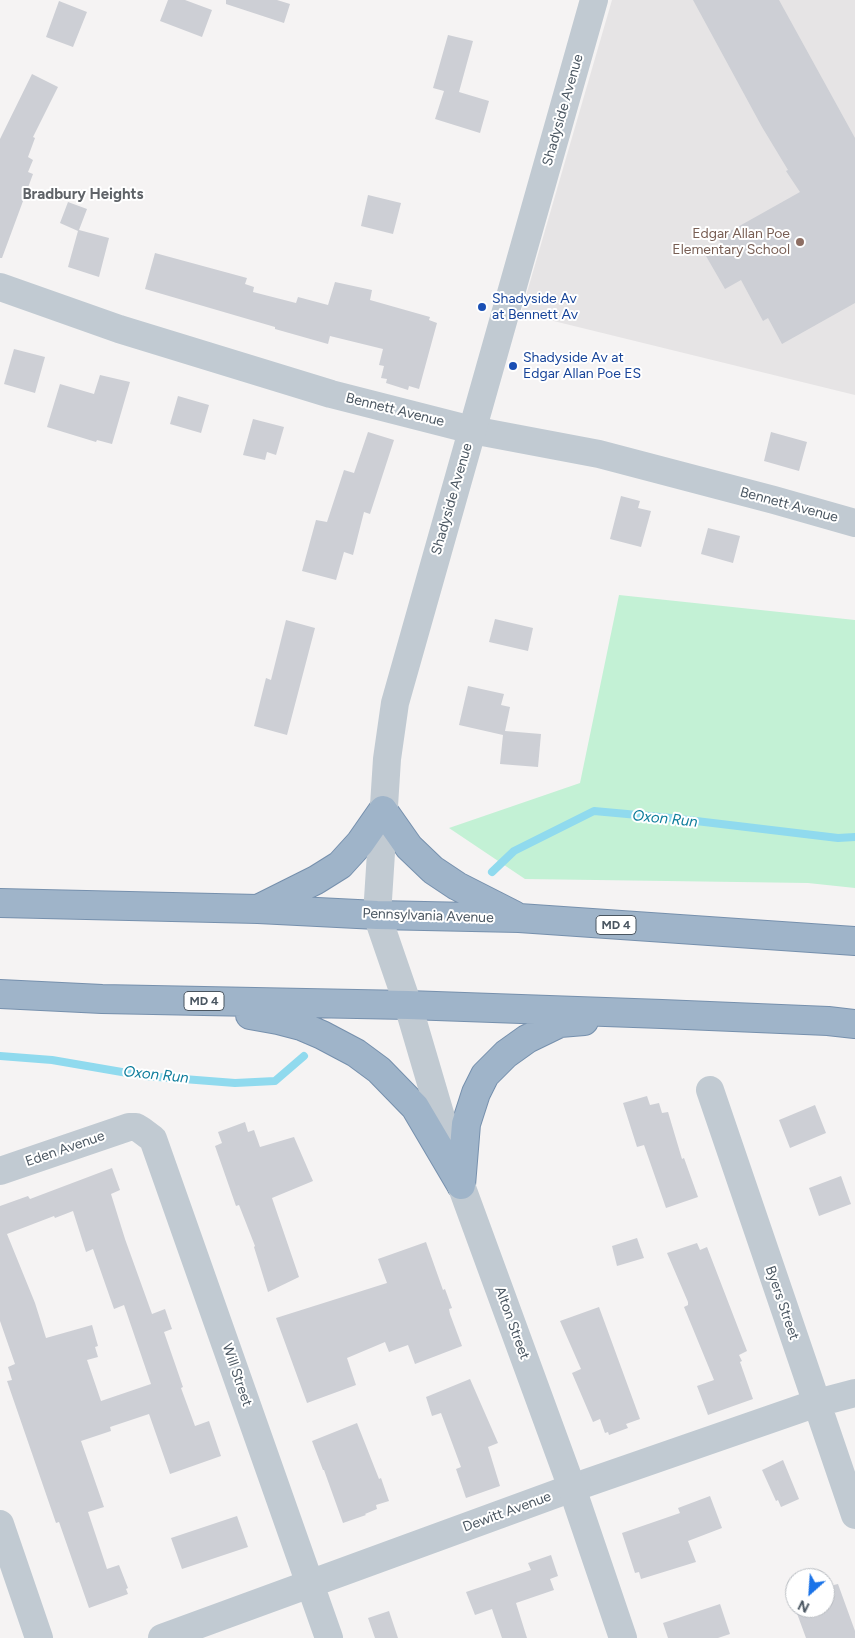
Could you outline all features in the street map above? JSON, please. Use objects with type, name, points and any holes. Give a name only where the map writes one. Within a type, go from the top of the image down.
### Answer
[{"type":"highway","points":[[258,909],[316,880],[340,865],[360,843],[383,810],[408,847],[433,870],[457,886],[519,918]]},
{"type":"highway","name":"Pennsylvania Avenue","points":[[0,903],[519,918],[855,941]]},
{"type":"highway","points":[[8,995],[162,1011],[251,1015],[300,1026],[322,1035],[356,1053],[379,1070],[398,1088],[415,1107],[461,1185]]},
{"type":"highway","name":"MD 4","points":[[8,995],[408,1005],[828,1021],[855,1024]]},
{"type":"highway","points":[[461,1185],[466,1124],[473,1101],[485,1075],[506,1054],[527,1039],[560,1023],[662,1014]]},
{"type":"street","name":"Shadyside Avenue","points":[[408,1005],[377,915],[387,759],[395,703],[594,0]]},
{"type":"street","name":"Bennett Avenue","points":[[0,287],[119,329],[331,394],[472,430],[599,454],[774,500],[855,524]]},
{"type":"street","name":"Alton Street","points":[[408,1005],[461,1185],[572,1488],[623,1638]]},
{"type":"street","name":"Byers Street","points":[[710,1090],[855,1515]]},
{"type":"street","name":"Eden Avenue","points":[[0,1171],[129,1127]]},
{"type":"street","name":"Will Street","points":[[129,1127],[136,1127],[145,1132],[155,1143],[329,1638]]},
{"type":"street","name":"Dewitt Avenue","points":[[162,1638],[572,1488],[817,1403],[855,1393]]},
{"type":"street","points":[[0,1524],[39,1638]]},
{"type":"shaded area","points":[[612,0],[855,0],[855,395],[521,313]]},
{"type":"green space","points":[[619,595],[855,620],[855,888],[808,883],[525,879],[449,828],[580,783]]},
{"type":"building","points":[[168,0],[185,0],[212,10],[202,37],[160,21]]},
{"type":"building","points":[[226,0],[277,0],[290,4],[284,23],[226,4]]},
{"type":"building","points":[[693,0],[779,0],[855,138],[855,303],[782,344],[768,318],[763,321],[741,280],[725,289],[706,256],[723,247],[718,238],[800,192],[786,171],[788,170],[762,127]]},
{"type":"building","points":[[59,1],[87,12],[73,47],[46,37]]},
{"type":"building","points":[[448,35],[473,41],[459,92],[489,101],[480,133],[435,119],[444,91],[433,88]]},
{"type":"building","points":[[32,74],[58,87],[33,137],[35,138],[28,157],[33,160],[28,172],[33,174],[2,258],[0,258],[0,139]]},
{"type":"building","points":[[368,195],[401,203],[393,234],[361,226]]},
{"type":"building","points":[[68,202],[87,209],[79,230],[109,238],[99,277],[68,267],[78,231],[60,223]]},
{"type":"building","points":[[155,253],[247,278],[245,284],[254,287],[253,292],[296,303],[298,297],[328,305],[335,282],[372,290],[370,300],[430,317],[429,320],[437,323],[419,389],[409,386],[408,390],[386,383],[387,379],[381,378],[384,366],[379,365],[383,349],[330,336],[328,344],[145,289]]},
{"type":"building","points":[[14,349],[45,357],[35,393],[4,384]]},
{"type":"building","points":[[100,375],[130,382],[112,444],[97,440],[96,442],[47,427],[60,384],[94,394]]},
{"type":"building","points":[[178,396],[209,405],[201,433],[170,424]]},
{"type":"building","points":[[253,419],[284,427],[276,455],[267,452],[265,460],[243,455]]},
{"type":"building","points":[[368,432],[394,440],[370,514],[364,512],[353,555],[344,552],[336,580],[302,571],[316,520],[327,522],[344,470],[354,473]]},
{"type":"building","points":[[771,432],[807,442],[799,471],[764,461]]},
{"type":"building","points":[[621,496],[640,501],[638,508],[651,511],[641,547],[610,539]]},
{"type":"building","points":[[708,528],[740,536],[733,563],[701,554]]},
{"type":"building","points":[[495,619],[533,628],[528,651],[489,642]]},
{"type":"building","points":[[286,620],[315,628],[287,735],[254,726],[266,678],[271,680]]},
{"type":"building","points":[[468,686],[504,694],[501,705],[510,707],[505,731],[541,734],[538,767],[500,764],[503,735],[459,725]]},
{"type":"building","points":[[647,1096],[650,1105],[659,1103],[662,1113],[668,1112],[682,1159],[684,1158],[698,1197],[666,1208],[644,1145],[637,1147],[623,1103]]},
{"type":"building","points":[[815,1105],[826,1133],[790,1148],[779,1120]]},
{"type":"building","points":[[245,1122],[248,1132],[254,1130],[260,1147],[294,1137],[313,1181],[272,1198],[299,1277],[268,1292],[255,1246],[239,1205],[236,1206],[215,1146],[222,1143],[218,1132]]},
{"type":"building","points":[[112,1168],[120,1190],[111,1194],[152,1314],[165,1309],[172,1329],[164,1332],[195,1426],[209,1421],[221,1456],[170,1474],[149,1414],[110,1427],[111,1431],[81,1441],[104,1507],[88,1512],[107,1569],[119,1565],[128,1588],[126,1589],[128,1594],[89,1608],[59,1522],[56,1523],[7,1381],[12,1380],[8,1367],[15,1364],[0,1321],[0,1206],[28,1196],[30,1199]],"holes":[[[73,1211],[86,1252],[93,1249],[114,1309],[124,1305],[151,1384],[101,1401],[87,1360],[98,1357],[95,1347],[98,1346],[92,1325],[46,1338],[35,1303],[7,1234],[54,1216],[55,1218]]]},
{"type":"building","points":[[841,1176],[851,1204],[819,1216],[809,1188]]},
{"type":"building","points":[[637,1238],[644,1258],[617,1266],[612,1246]]},
{"type":"building","points":[[426,1242],[443,1290],[445,1289],[452,1308],[449,1309],[450,1314],[462,1346],[415,1364],[408,1345],[389,1352],[385,1342],[347,1358],[356,1385],[307,1403],[276,1318],[387,1283],[378,1259]]},
{"type":"building","points":[[697,1243],[700,1250],[707,1247],[747,1351],[739,1355],[753,1399],[708,1415],[697,1386],[714,1380],[684,1307],[688,1305],[688,1302],[667,1253]]},
{"type":"building","points":[[599,1307],[640,1419],[626,1424],[628,1428],[609,1435],[608,1432],[605,1433],[600,1419],[593,1422],[572,1373],[581,1369],[560,1321]]},
{"type":"building","points":[[470,1379],[498,1443],[488,1447],[500,1486],[466,1498],[456,1469],[461,1467],[441,1413],[432,1416],[426,1397]]},
{"type":"building","points":[[357,1423],[389,1501],[376,1505],[377,1509],[366,1515],[343,1523],[312,1441]]},
{"type":"building","points":[[783,1460],[799,1499],[781,1507],[778,1500],[776,1501],[762,1470]]},
{"type":"building","points":[[710,1496],[722,1528],[688,1541],[696,1562],[641,1579],[639,1572],[635,1573],[622,1533],[680,1513],[678,1508]]},
{"type":"building","points":[[237,1516],[248,1547],[182,1569],[171,1538]]},
{"type":"building","points":[[551,1555],[558,1576],[550,1579],[554,1590],[516,1603],[527,1638],[502,1638],[492,1609],[475,1615],[466,1592],[531,1570],[528,1563]]},
{"type":"building","points":[[838,1584],[855,1631],[855,1638],[806,1638],[799,1618],[835,1618],[835,1585]]},
{"type":"building","points":[[720,1604],[730,1634],[718,1638],[668,1638],[663,1623]]},
{"type":"building","points":[[389,1611],[398,1638],[375,1638],[368,1618]]},
{"type":"waterway","name":"Oxon Run","points":[[492,872],[514,851],[594,811],[671,818],[838,838],[855,837]]},
{"type":"waterway","name":"Oxon Run","points":[[0,1056],[52,1060],[145,1076],[235,1083],[275,1081],[304,1056]]},
{"type":"place","name":"Edgar Allan Poe Elementary School","points":[[800,242]]},
{"type":"place","name":"Shadyside Av at Bennett Av","points":[[482,307]]},
{"type":"place","name":"Shadyside Av at Edgar Allan Poe ES","points":[[513,366]]},
{"type":"district","name":"Bradbury Heights","points":[[83,195]]}]
